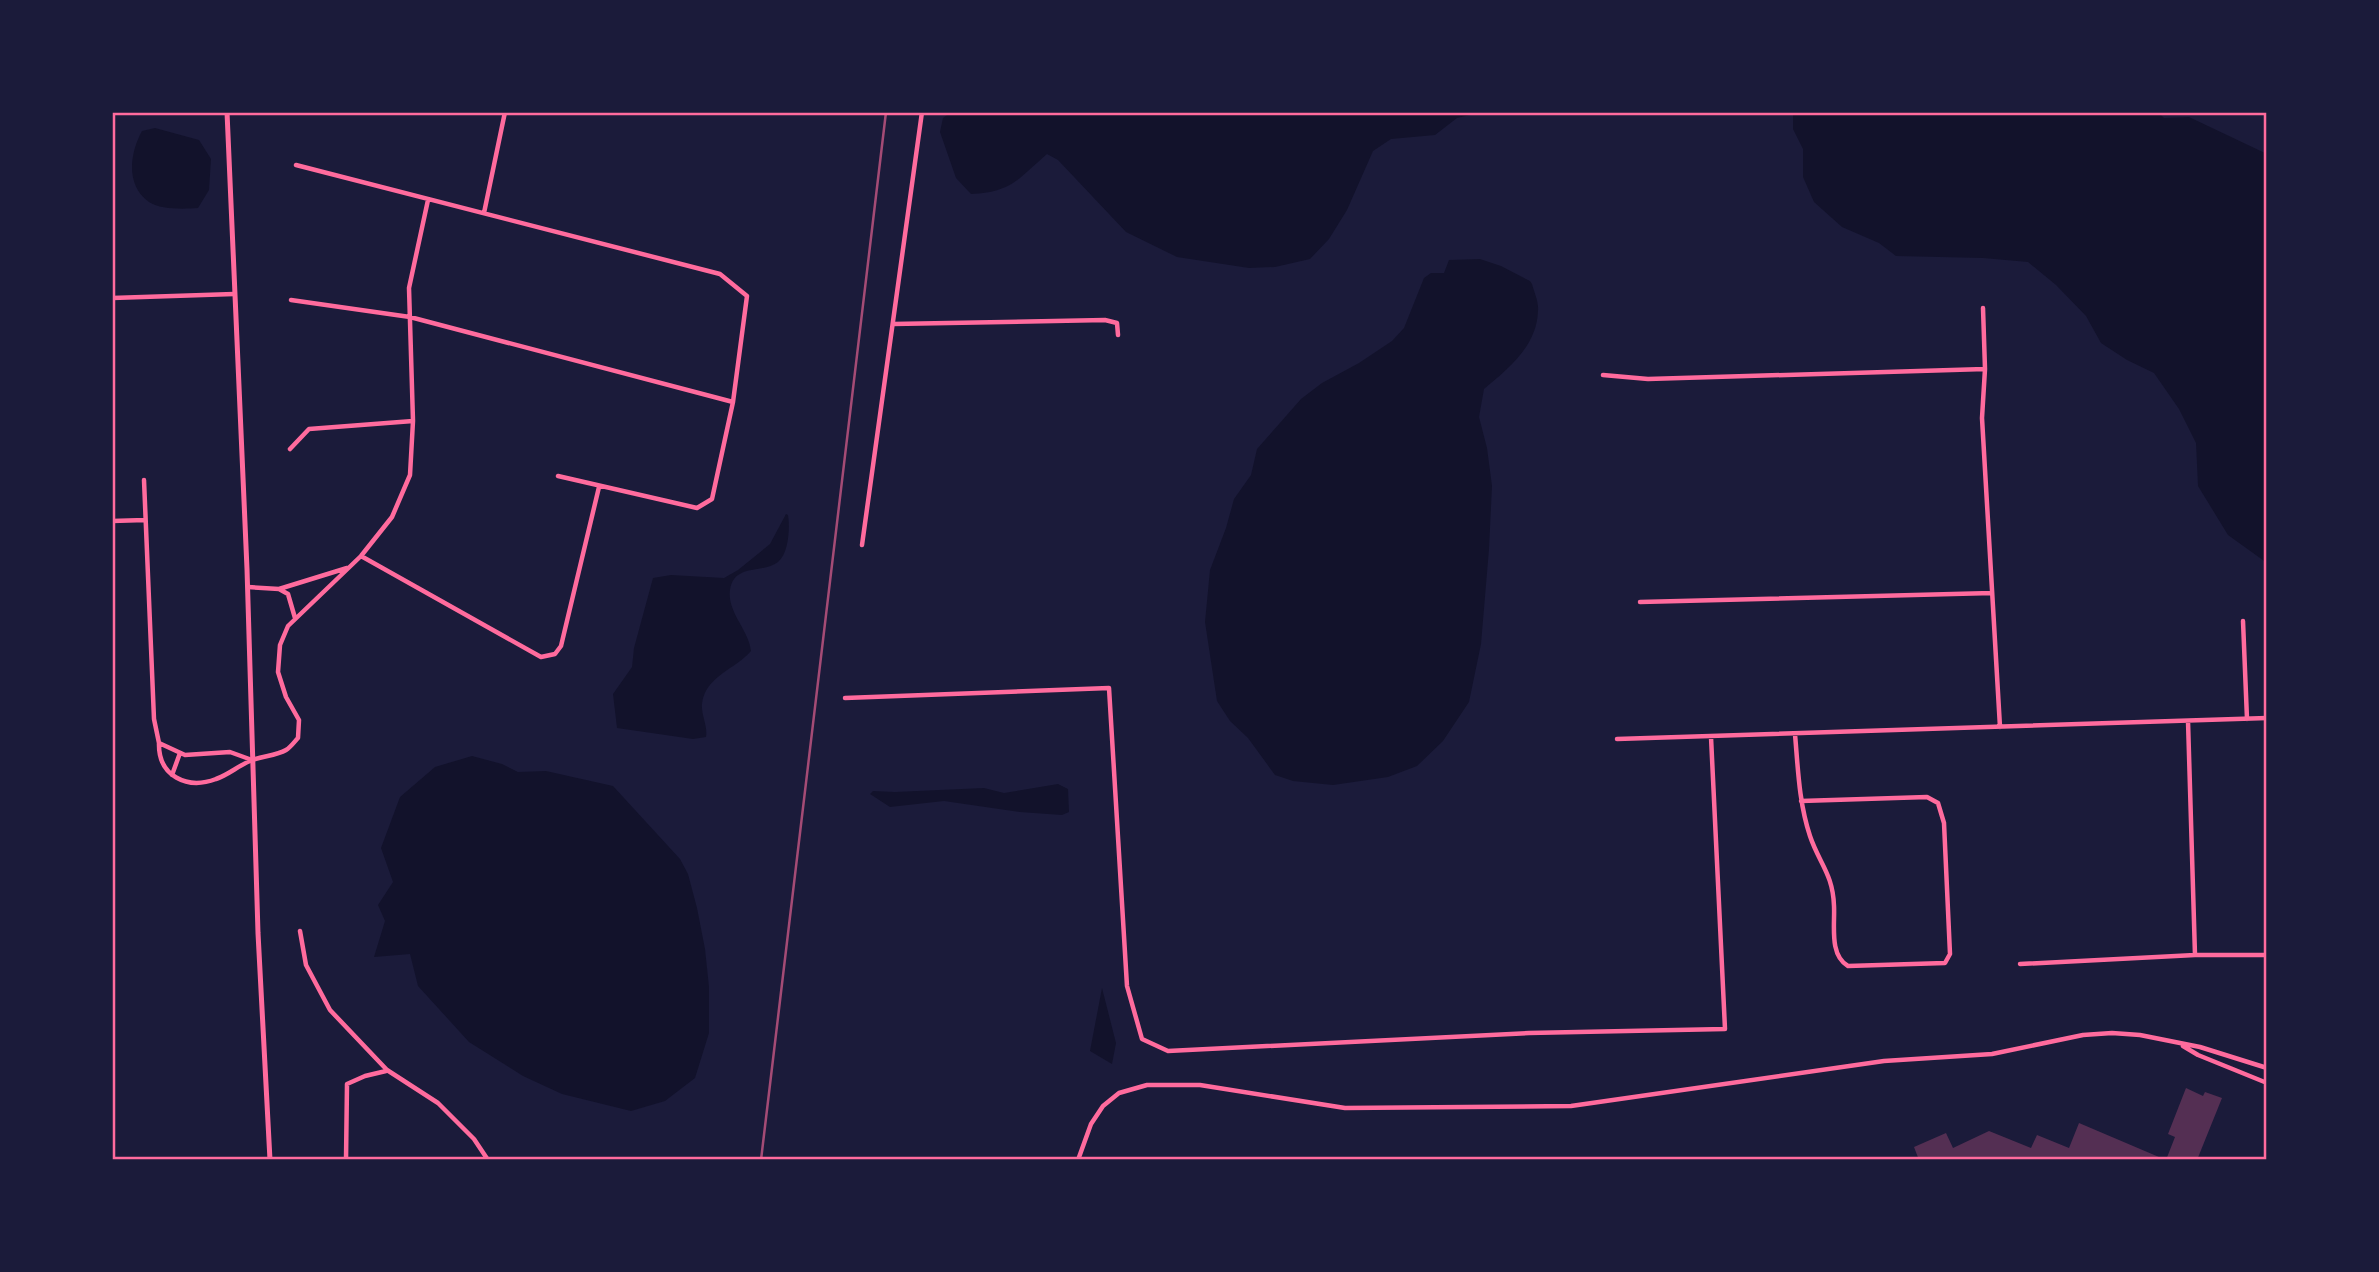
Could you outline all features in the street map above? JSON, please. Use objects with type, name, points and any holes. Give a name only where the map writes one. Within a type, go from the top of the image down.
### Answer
[{"type":"street","points":[[227,112],[248,587],[258,933],[270,1160]]},
{"type":"street","points":[[484,213],[505,112]]},
{"type":"street","points":[[862,545],[922,112]]},
{"type":"street","points":[[296,165],[720,274],[747,296],[733,402],[712,499],[697,508],[558,477]]},
{"type":"street","points":[[144,480],[154,719],[159,757],[166,771],[179,779],[196,782],[214,780],[252,760],[286,750],[298,738],[299,720],[286,696],[278,672],[280,645],[288,626],[361,556],[392,517],[410,475],[413,421],[409,288],[428,200]]},
{"type":"street","points":[[112,298],[234,294]]},
{"type":"street","points":[[290,300],[410,317],[733,402]]},
{"type":"street","points":[[1983,308],[1985,369],[1982,418],[2000,727]]},
{"type":"street","points":[[893,324],[1105,320],[1116,323],[1118,335]]},
{"type":"street","points":[[1603,375],[1648,379],[1985,369]]},
{"type":"street","points":[[290,449],[309,429],[413,421]]},
{"type":"street","points":[[361,556],[541,657],[555,654],[561,646],[599,487]]},
{"type":"street","points":[[112,521],[145,520]]},
{"type":"street","points":[[248,587],[279,589],[351,566]]},
{"type":"street","points":[[279,589],[288,594],[295,619]]},
{"type":"street","points":[[1640,602],[1992,593]]},
{"type":"street","points":[[2243,621],[2248,719]]},
{"type":"street","points":[[845,698],[1109,688],[1127,986],[1142,1039],[1168,1051],[1529,1033],[1725,1029],[1711,737]]},
{"type":"street","points":[[1617,739],[2267,718]]},
{"type":"street","points":[[2188,721],[2196,955]]},
{"type":"street","points":[[1795,734],[1801,802],[1810,838],[1831,878],[1836,952],[1842,962],[1848,966],[1945,962],[1950,954],[1944,823],[1938,803],[1927,797],[1801,802]]},
{"type":"street","points":[[159,743],[185,755],[230,752],[252,760]]},
{"type":"street","points":[[172,775],[180,752]]},
{"type":"street","points":[[300,931],[306,965],[330,1010],[387,1070],[438,1102],[474,1139],[488,1160]]},
{"type":"street","points":[[2020,964],[2196,955],[2267,955]]},
{"type":"street","points":[[1079,1160],[1091,1124],[1102,1106],[1119,1093],[1147,1085],[1200,1085],[1345,1108],[1571,1106],[1884,1061],[1992,1054],[2083,1035],[2132,1034],[2229,1055],[2267,1068]]},
{"type":"street","points":[[2179,1044],[2197,1055],[2267,1083]]},
{"type":"street","points":[[346,1160],[347,1084],[387,1070]]},
{"type":"shaded area","points":[[951,112],[1484,112],[1457,118],[1435,135],[1391,139],[1373,151],[1347,210],[1329,239],[1310,259],[1275,267],[1249,268],[1177,257],[1126,232],[1058,160],[1047,154],[1014,183],[985,193],[971,194],[956,178],[940,132],[943,118]]},
{"type":"shaded area","points":[[1793,112],[2158,112],[2164,118],[2189,117],[2267,154],[2267,563],[2228,535],[2198,486],[2196,443],[2179,409],[2154,373],[2101,343],[2086,316],[2056,285],[2028,262],[1896,256],[1879,243],[1842,227],[1814,202],[1803,177],[1803,149],[1793,129]]},
{"type":"shaded area","points":[[155,128],[199,140],[211,159],[209,190],[198,208],[154,205],[141,195],[136,187],[132,168],[135,149],[142,131]]},
{"type":"shaded area","points":[[1480,259],[1530,281],[1538,308],[1533,335],[1527,346],[1511,365],[1484,389],[1479,417],[1487,448],[1492,486],[1481,644],[1469,702],[1443,741],[1417,766],[1388,777],[1333,785],[1293,781],[1275,775],[1248,738],[1230,721],[1217,701],[1205,622],[1210,570],[1234,499],[1251,475],[1257,449],[1301,399],[1322,383],[1392,341],[1404,328],[1424,278],[1431,273],[1444,273],[1449,260]]},
{"type":"shaded area","points":[[786,514],[789,533],[782,558],[772,566],[743,572],[737,576],[730,590],[732,606],[751,651],[715,680],[704,694],[702,708],[706,737],[693,739],[617,728],[613,694],[632,667],[634,648],[653,578],[671,575],[724,578],[770,544]]},
{"type":"shaded area","points":[[472,756],[502,764],[518,772],[546,771],[613,786],[680,859],[688,874],[705,949],[709,987],[709,1033],[695,1078],[665,1101],[631,1111],[562,1094],[523,1076],[469,1042],[418,986],[410,954],[374,957],[385,921],[378,905],[393,882],[381,848],[400,797],[435,767]]},
{"type":"shaded area","points":[[1058,784],[1068,789],[1069,812],[1062,815],[944,801],[890,807],[870,794],[873,791],[984,788],[1004,793]]},
{"type":"shaded area","points":[[1102,988],[1116,1043],[1112,1064],[1090,1051]]},
{"type":"building","points":[[2186,1088],[2203,1096],[2205,1092],[2222,1098],[2197,1160],[2166,1160],[2175,1137],[2168,1134]]},
{"type":"building","points":[[2079,1123],[2166,1160],[1919,1160],[1914,1147],[1946,1133],[1953,1148],[1989,1131],[2031,1148],[2037,1135],[2069,1148]]},
{"type":"railway","points":[[761,1160],[886,112]]}]
